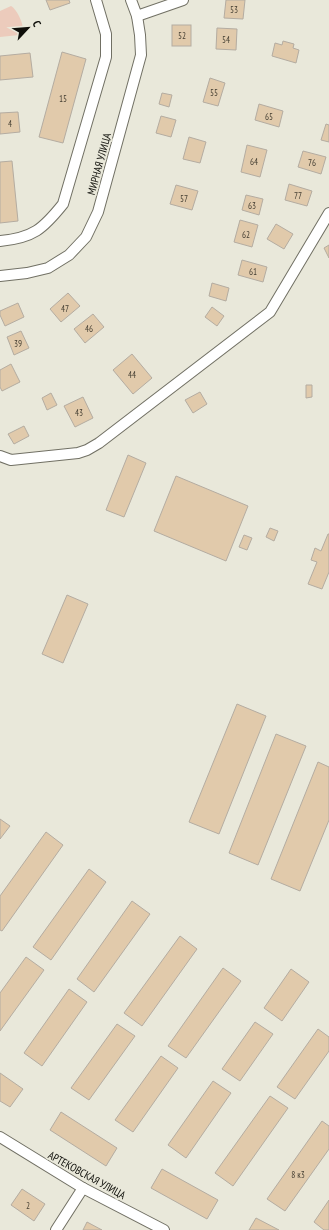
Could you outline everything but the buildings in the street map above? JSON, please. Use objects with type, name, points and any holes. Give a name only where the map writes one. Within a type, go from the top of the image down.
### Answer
[{"type":"street","name":"МИРНАЯ УЛИЦА","points":[[0,241],[14,239],[34,233],[49,221],[63,204],[106,57],[106,34],[96,0]]},
{"type":"street","name":"МИРНАЯ УЛИЦА","points":[[0,276],[27,273],[48,268],[69,255],[86,237],[98,212],[141,55],[137,16],[131,0]]},
{"type":"street","points":[[137,16],[183,0]]},
{"type":"street","points":[[0,456],[11,460],[78,453],[99,443],[270,312],[329,213]]},
{"type":"street","name":"АРТЕКОВСКАЯ УЛИЦА","points":[[0,1138],[83,1188],[164,1230]]},
{"type":"street","points":[[56,1230],[83,1188]]},
{"type":"shaded area","points":[[11,6],[16,11],[20,19],[23,31],[19,35],[0,37],[0,11]]}]
